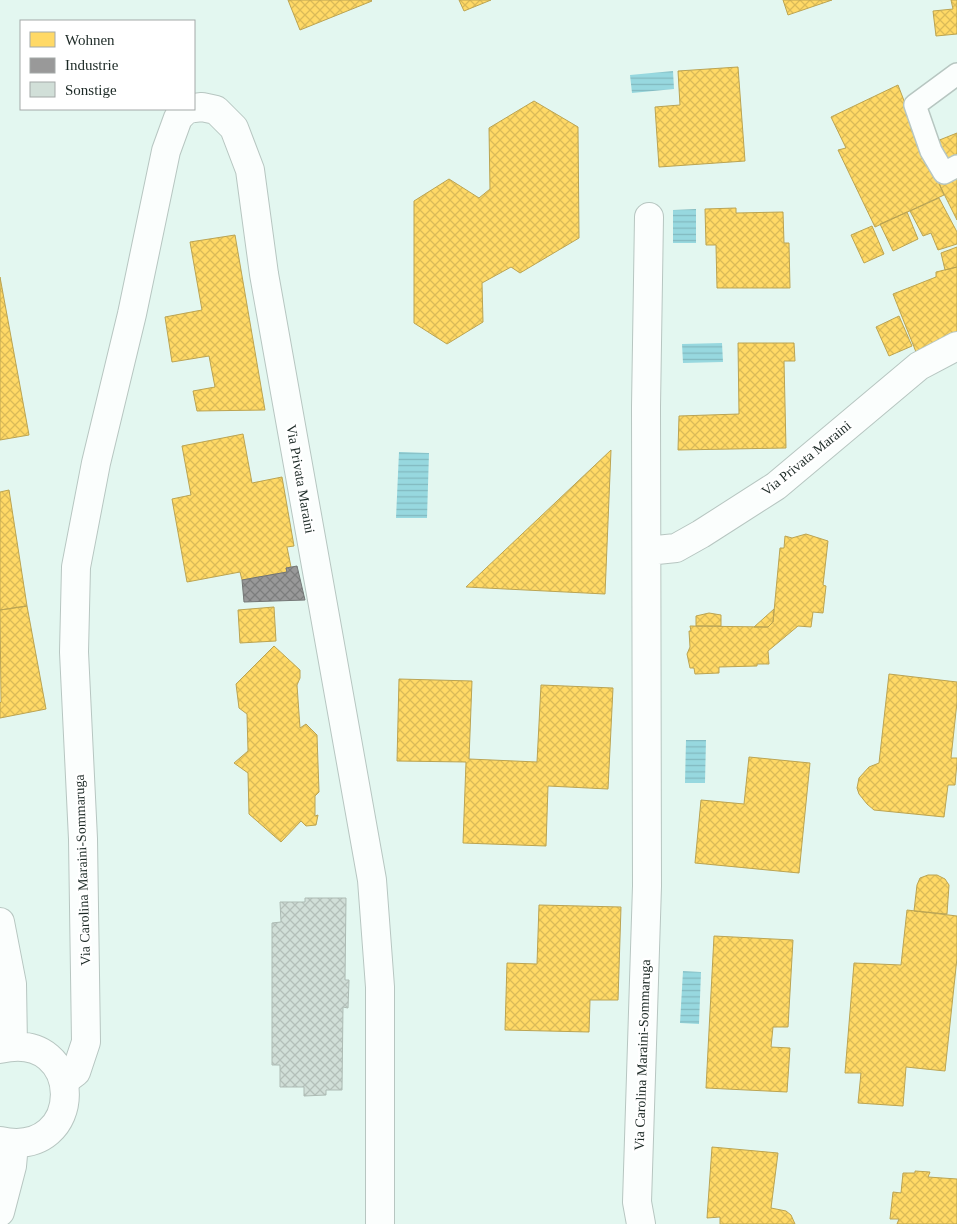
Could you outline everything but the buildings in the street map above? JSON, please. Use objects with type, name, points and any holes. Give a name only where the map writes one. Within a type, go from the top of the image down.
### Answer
[{"type":"street","name":"Via Privata Maraini","points":[[195,108],[216,110],[234,128],[250,170],[264,274],[372,880],[380,987],[380,1224]]},
{"type":"street","name":"Via Privata Maraini","points":[[74,652],[76,567],[96,463],[132,314],[166,151],[178,118],[186,110]]},
{"type":"street","points":[[647,551],[646,407],[649,217]]},
{"type":"street","name":"Via Privata Maraini","points":[[647,551],[676,548],[776,486],[919,366],[957,346]]},
{"type":"street","name":"Via Carolina Maraini-Sommaruga","points":[[641,1224],[637,1202],[647,886],[647,551]]},
{"type":"street","name":"Via Carolina Maraini-Sommaruga","points":[[64,1081],[76,1072],[86,1042],[84,840],[74,652]]},
{"type":"street","points":[[0,922],[12,984],[6,1047],[26,1047],[39,1050],[50,1058],[59,1069],[64,1081],[66,1100],[60,1118],[48,1132],[32,1142],[7,1143],[12,1166],[0,1212]]},
{"type":"lane","points":[[957,74],[915,105],[931,151],[944,173],[957,166]]},
{"type":"water","points":[[673,71],[674,89],[632,93],[630,75]]},
{"type":"water","points":[[696,209],[696,243],[673,243],[673,210]]},
{"type":"water","points":[[722,343],[723,362],[683,363],[682,344]]},
{"type":"water","points":[[399,452],[429,453],[427,518],[396,518]]},
{"type":"water","points":[[686,740],[706,740],[705,783],[685,783]]},
{"type":"water","points":[[683,971],[701,972],[699,1024],[680,1023]]}]
